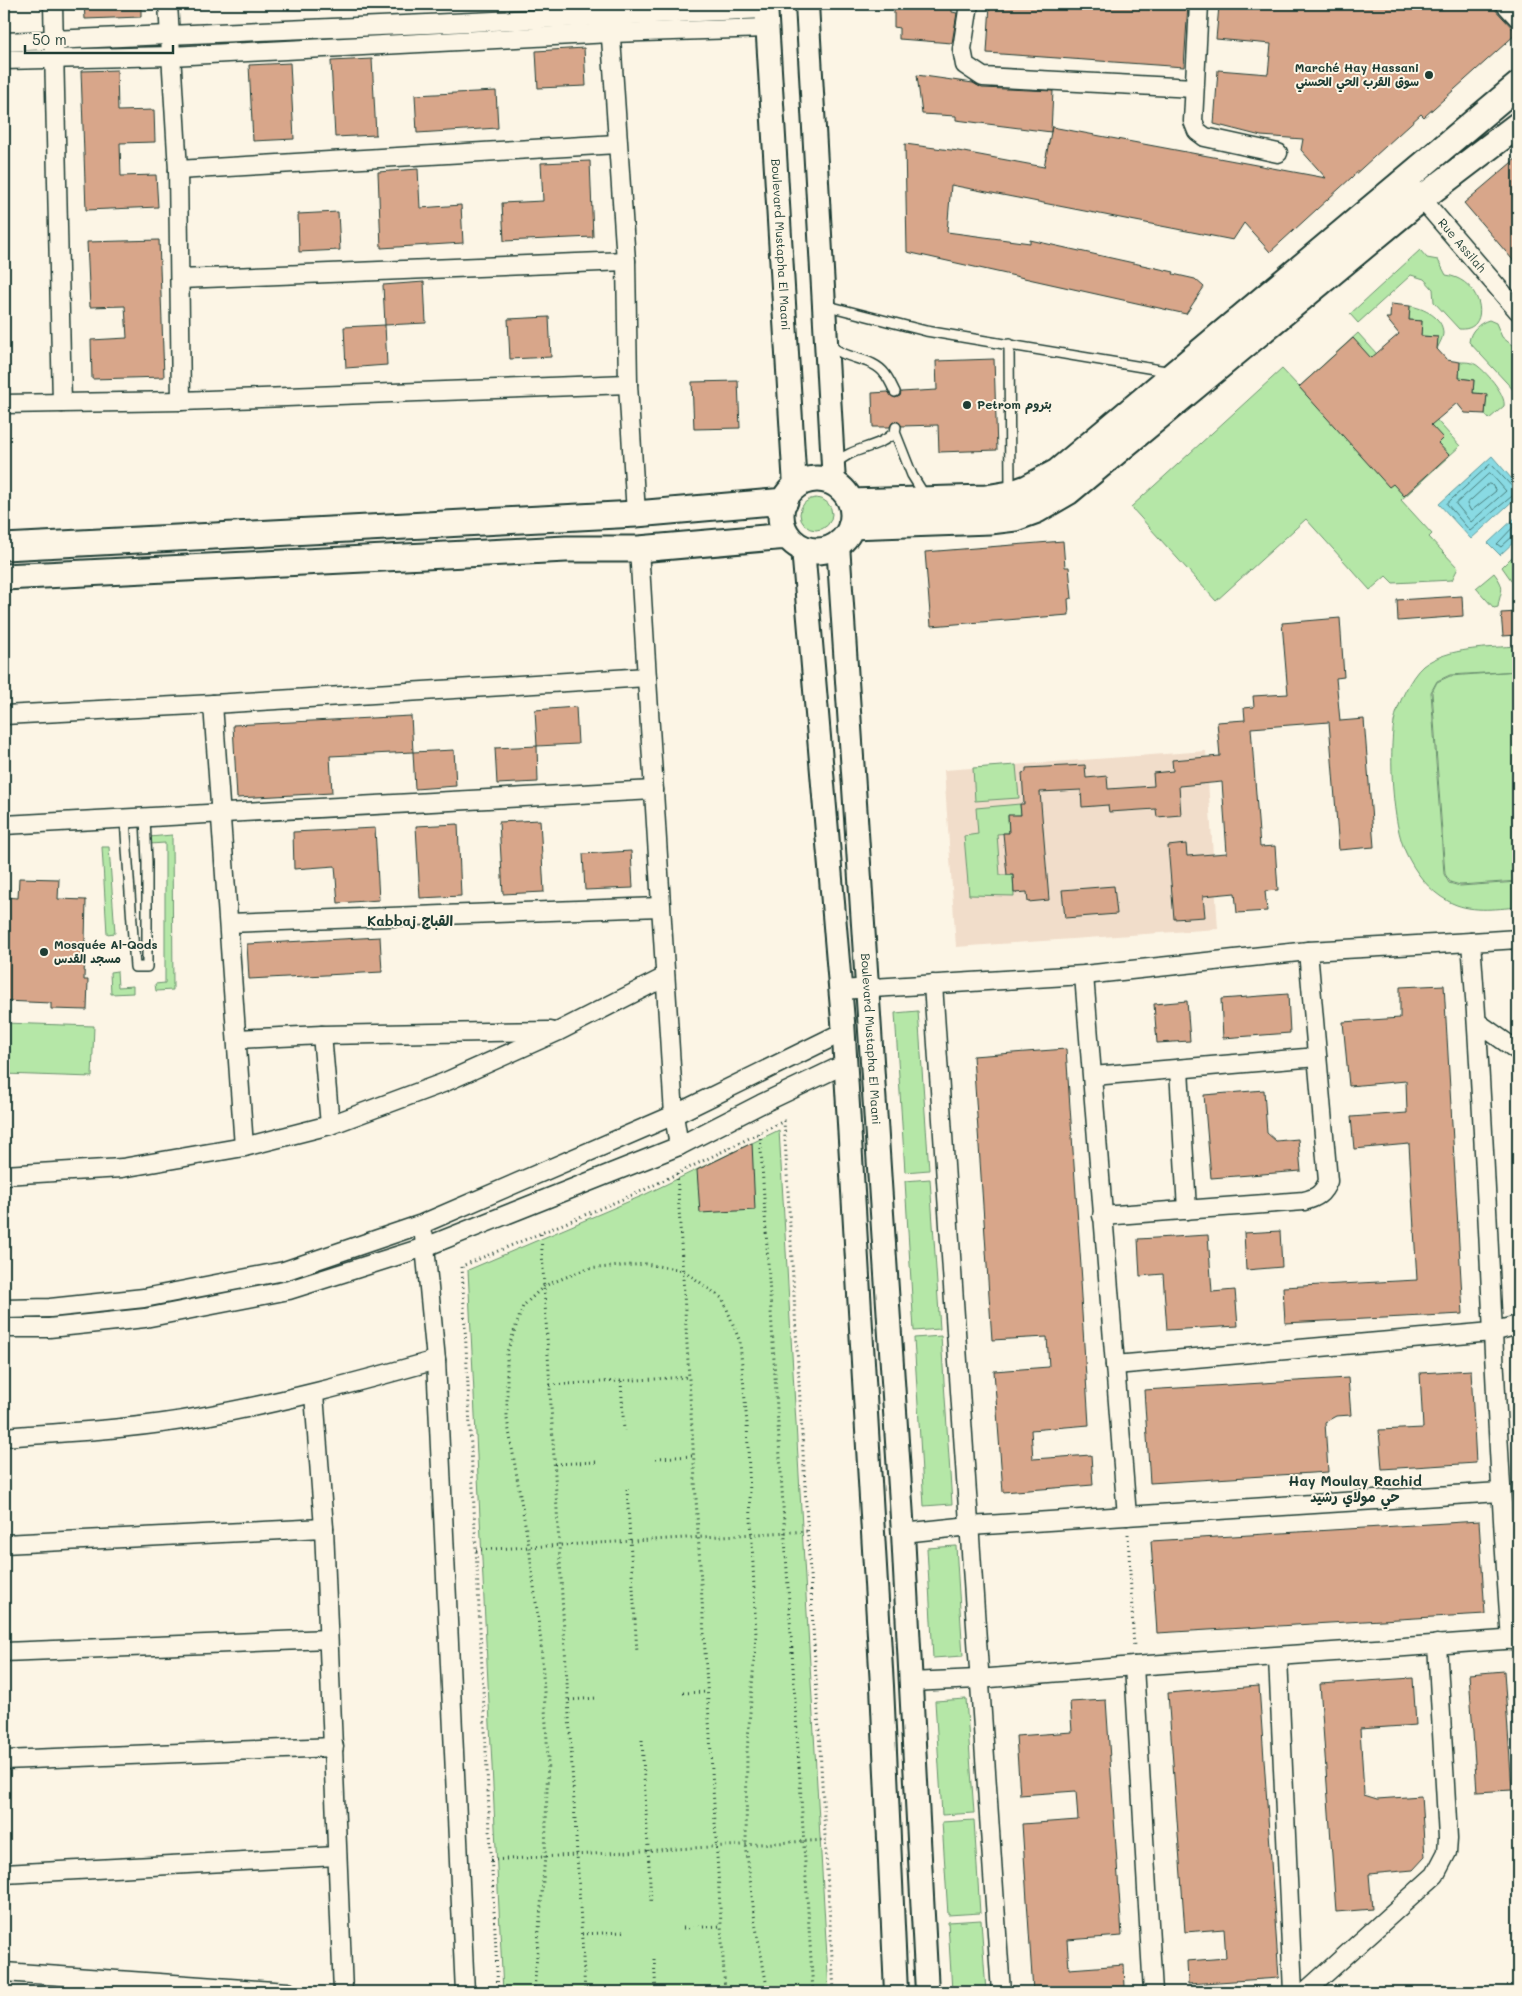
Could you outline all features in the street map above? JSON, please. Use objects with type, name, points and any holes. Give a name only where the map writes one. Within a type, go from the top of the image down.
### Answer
[{"type":"main road","points":[[847,524],[990,521],[1015,518],[1045,505],[1068,492],[1414,190],[1497,103],[1518,85]]},
{"type":"main road","points":[[4,577],[566,549],[640,549],[796,542],[821,551],[847,524],[928,501],[986,498],[1010,494],[1027,488],[1057,472],[1177,372],[1414,190],[1518,125]]},
{"type":"main road","points":[[4,547],[637,514],[790,494],[814,479],[833,475],[844,491],[847,524]]},
{"type":"main road","points":[[790,494],[781,515],[796,542]]},
{"type":"main road","points":[[637,514],[640,549]]},
{"type":"main road","points":[[637,514],[640,549]]},
{"type":"street","points":[[53,4],[62,403]]},
{"type":"street","points":[[168,4],[178,170],[181,401]]},
{"type":"street","points":[[807,4],[833,475]]},
{"type":"street","points":[[969,4],[962,49],[966,65],[983,77],[1194,88]]},
{"type":"street","points":[[1199,4],[1193,121],[1197,131],[1205,137],[1278,153]]},
{"type":"street","points":[[1505,4],[1518,18]]},
{"type":"street","points":[[4,60],[54,49],[170,37],[609,9],[766,14]]},
{"type":"street","points":[[609,9],[626,261],[628,384],[637,514]]},
{"type":"street","points":[[4,42],[54,49],[171,56],[610,33],[766,14]]},
{"type":"street","name":"Boulevard Mustapha El Maani","points":[[766,14],[790,494]]},
{"type":"street","points":[[376,25],[378,45]]},
{"type":"street","points":[[1497,103],[1518,125]]},
{"type":"street","points":[[178,170],[618,144]]},
{"type":"street","name":"Rue Assilah","points":[[1414,190],[1518,311]]},
{"type":"street","points":[[180,280],[626,261]]},
{"type":"street","points":[[4,404],[181,401],[628,384]]},
{"type":"street","name":"Boulevard Mustapha El Maani","points":[[847,524],[854,770],[866,989],[903,1533],[927,1992]]},
{"type":"street","points":[[796,542],[823,773],[843,1032],[896,1992]]},
{"type":"street","points":[[640,549],[660,907],[674,1115],[679,1146]]},
{"type":"street","points":[[4,715],[213,704],[647,676]]},
{"type":"street","points":[[213,704],[244,1147]]},
{"type":"street","points":[[823,773],[854,770]]},
{"type":"street","points":[[4,825],[654,790]]},
{"type":"street","points":[[229,923],[660,907]]},
{"type":"street","points":[[840,990],[1084,975],[1308,951],[1518,939]]},
{"type":"street","points":[[910,1682],[978,1679],[1134,1666],[1515,1640],[1500,1492],[1477,1022],[1471,942]]},
{"type":"street","points":[[1102,1216],[1304,1201],[1313,1199],[1325,1190],[1328,1182],[1308,951]]},
{"type":"street","points":[[1084,975],[1127,1516]]},
{"type":"street","points":[[4,1176],[122,1168],[244,1147],[330,1125],[443,1082],[559,1031],[665,977]]},
{"type":"street","points":[[933,984],[970,1526],[978,1679],[1001,1992]]},
{"type":"street","points":[[1477,1022],[1518,1051]]},
{"type":"street","points":[[237,1039],[322,1035],[559,1031]]},
{"type":"street","points":[[4,1309],[50,1308],[144,1298],[284,1271],[422,1224],[674,1115],[843,1032]]},
{"type":"street","points":[[322,1035],[330,1125]]},
{"type":"street","points":[[1093,1076],[1317,1057]]},
{"type":"street","points":[[4,1328],[49,1328],[144,1318],[289,1290],[425,1247],[679,1146],[845,1064]]},
{"type":"street","points":[[1179,1069],[1187,1210]]},
{"type":"street","points":[[422,1224],[436,1360],[465,1992]]},
{"type":"street","points":[[1115,1364],[1492,1332],[1518,1325]]},
{"type":"street","points":[[4,1437],[77,1432],[199,1418],[314,1394],[436,1360]]},
{"type":"street","points":[[314,1394],[324,1528],[343,1992]]},
{"type":"street","points":[[903,1533],[970,1526],[1500,1492]]},
{"type":"street","points":[[4,1544],[324,1528]]},
{"type":"street","points":[[4,1652],[328,1639]]},
{"type":"street","points":[[1305,1992],[1435,1875],[1443,1863],[1448,1838],[1438,1644]]},
{"type":"street","points":[[1278,1657],[1294,1992]]},
{"type":"street","points":[[1134,1666],[1153,1992]]},
{"type":"street","points":[[4,1760],[334,1747]]},
{"type":"street","points":[[4,1874],[337,1856]]},
{"type":"street","points":[[4,1972],[288,1992]]},
{"type":"lane","points":[[823,304],[926,331],[1177,372]]},
{"type":"lane","points":[[826,339],[836,351],[876,366],[885,374],[895,392]]},
{"type":"lane","points":[[1009,344],[1010,494]]},
{"type":"lane","points":[[833,475],[841,459],[852,452],[886,441],[895,429],[912,475],[928,501]]},
{"type":"lane","points":[[125,819],[135,968],[147,967],[145,818]]},
{"type":"path","points":[[498,1992],[462,1266],[542,1234],[677,1174],[784,1122],[834,1992]]},
{"type":"path","points":[[760,1133],[813,1992]]},
{"type":"path","points":[[677,1174],[724,1992]]},
{"type":"path","points":[[542,1234],[585,1992]]},
{"type":"path","points":[[534,1992],[545,1856],[547,1748],[541,1642],[529,1547],[507,1419],[507,1352],[523,1306],[544,1286],[586,1269],[645,1264],[683,1270],[723,1299],[740,1342],[747,1424],[756,1634],[747,1752],[746,1844],[756,1922],[768,1992]]},
{"type":"path","points":[[550,1385],[689,1377]]},
{"type":"path","points":[[621,1381],[624,1431]]},
{"type":"path","points":[[656,1458],[693,1456]]},
{"type":"path","points":[[555,1464],[596,1462]]},
{"type":"path","points":[[627,1490],[636,1653]]},
{"type":"path","points":[[1127,1516],[1134,1666]]},
{"type":"path","points":[[476,1550],[808,1531]]},
{"type":"path","points":[[683,1693],[707,1692]]},
{"type":"path","points":[[568,1700],[596,1698]]},
{"type":"path","points":[[642,1740],[651,1901]]},
{"type":"path","points":[[491,1860],[826,1840]]},
{"type":"path","points":[[683,1928],[721,1926]]},
{"type":"path","points":[[582,1934],[623,1932]]},
{"type":"path","points":[[654,1959],[656,1992]]},
{"type":"shaded area","points":[[1206,751],[1218,929],[956,947],[944,770]]},
{"type":"green space","points":[[1420,250],[1427,258],[1438,260],[1446,275],[1459,279],[1469,286],[1476,295],[1479,315],[1476,323],[1469,328],[1459,329],[1434,302],[1433,289],[1424,279],[1411,275],[1358,323],[1350,314]]},
{"type":"green space","points":[[1410,306],[1426,311],[1440,322],[1443,335],[1437,349],[1438,337],[1421,336],[1422,321],[1409,320]]},
{"type":"green space","points":[[1489,320],[1496,323],[1502,337],[1518,350],[1518,395],[1469,342],[1471,334],[1476,328]]},
{"type":"green space","points":[[1358,333],[1460,446],[1401,500],[1432,534],[1429,537],[1458,568],[1452,580],[1393,583],[1386,576],[1370,590],[1306,519],[1216,601],[1131,507],[1282,369],[1299,387]]},
{"type":"green space","points":[[1460,362],[1477,365],[1483,370],[1502,396],[1504,406],[1489,419],[1485,414],[1487,394],[1473,393],[1474,380],[1459,378]]},
{"type":"green space","points":[[816,498],[822,499],[827,503],[831,508],[831,520],[827,525],[822,529],[816,530],[810,529],[805,525],[801,520],[800,514],[801,508],[805,503],[810,499]]},
{"type":"green space","points":[[1518,551],[1518,587],[1516,587],[1502,567]]},
{"type":"green space","points":[[1494,573],[1502,590],[1498,607],[1494,608],[1476,588]]},
{"type":"green space","points":[[1518,646],[1518,671],[1450,675],[1437,681],[1431,692],[1444,874],[1449,883],[1460,886],[1518,882],[1518,907],[1473,909],[1456,905],[1435,892],[1418,874],[1406,853],[1401,840],[1393,789],[1392,752],[1394,722],[1401,700],[1409,684],[1423,666],[1444,655],[1456,652]]},
{"type":"green space","points":[[1518,671],[1518,881],[1460,885],[1450,882],[1445,874],[1432,692],[1437,682],[1450,676]]},
{"type":"green space","points":[[1016,765],[1019,798],[975,801],[973,768]]},
{"type":"green space","points":[[1020,804],[1021,815],[1008,816],[1009,833],[997,834],[1000,875],[1013,875],[1014,896],[969,895],[964,836],[978,834],[976,808]]},
{"type":"green space","points":[[172,835],[173,990],[156,991],[155,984],[165,983],[165,843],[150,844],[149,837]]},
{"type":"green space","points":[[102,847],[109,847],[115,933],[107,934]]},
{"type":"green space","points":[[117,971],[118,987],[133,986],[133,993],[111,994],[110,972]]},
{"type":"green space","points":[[918,1011],[929,1170],[905,1172],[895,1013]]},
{"type":"green space","points":[[4,1023],[94,1026],[92,1077],[4,1074]]},
{"type":"green space","points":[[779,1130],[829,1992],[503,1992],[468,1270],[644,1195]]},
{"type":"green space","points":[[930,1179],[940,1329],[914,1331],[905,1181]]},
{"type":"green space","points":[[941,1336],[952,1504],[924,1506],[914,1338]]},
{"type":"green space","points":[[956,1546],[963,1656],[933,1658],[927,1548]]},
{"type":"green space","points":[[966,1699],[974,1813],[942,1815],[935,1701]]},
{"type":"green space","points":[[974,1820],[980,1913],[948,1915],[942,1822]]},
{"type":"green space","points":[[981,1920],[986,1992],[952,1992],[948,1922]]},
{"type":"water","points":[[1492,456],[1518,486],[1518,496],[1471,539],[1439,504]]},
{"type":"water","points":[[1517,516],[1518,538],[1500,555],[1488,543]]},
{"type":"building","points":[[84,4],[141,4],[141,17],[85,19]]},
{"type":"building","points":[[894,4],[952,4],[952,12],[957,13],[952,43],[899,39],[899,28],[894,27]]},
{"type":"building","points":[[990,4],[1188,4],[1184,67],[987,53]]},
{"type":"building","points":[[1328,4],[1490,4],[1517,33],[1424,117],[1421,114],[1270,252],[1244,223],[1233,240],[951,185],[947,232],[1030,243],[1030,240],[1174,272],[1173,274],[1195,279],[1204,287],[1186,314],[907,252],[905,144],[958,151],[1044,167],[1052,127],[1326,178],[1301,150],[1303,139],[1261,136],[1214,124],[1218,70],[1268,74],[1271,44],[1216,39],[1219,6],[1328,7]]},
{"type":"building","points":[[584,48],[586,86],[538,88],[536,51]]},
{"type":"building","points":[[372,59],[376,135],[335,137],[331,61]]},
{"type":"building","points":[[290,63],[294,139],[253,141],[249,65]]},
{"type":"building","points":[[117,70],[118,111],[154,110],[155,142],[120,143],[121,176],[156,175],[158,207],[86,210],[81,71]]},
{"type":"building","points":[[917,75],[973,83],[982,88],[1053,91],[1051,132],[956,120],[956,116],[922,114]]},
{"type":"building","points":[[496,91],[498,128],[417,133],[415,95]]},
{"type":"building","points":[[1518,157],[1518,266],[1464,203]]},
{"type":"building","points":[[590,161],[593,237],[504,241],[502,203],[543,201],[541,163]]},
{"type":"building","points":[[418,169],[420,208],[461,205],[463,243],[381,248],[378,172]]},
{"type":"building","points":[[338,212],[340,250],[299,252],[298,214]]},
{"type":"building","points":[[159,240],[164,377],[92,379],[91,340],[127,338],[125,306],[90,307],[87,242]]},
{"type":"building","points":[[424,282],[426,323],[385,325],[383,285]]},
{"type":"building","points":[[1391,304],[1410,306],[1409,320],[1422,321],[1421,336],[1438,337],[1437,349],[1447,360],[1460,362],[1459,378],[1474,380],[1473,393],[1487,394],[1485,414],[1465,413],[1457,403],[1431,425],[1443,438],[1438,443],[1449,455],[1404,496],[1393,484],[1389,487],[1299,387],[1353,338],[1371,358],[1399,334],[1386,318],[1390,318]]},
{"type":"building","points":[[549,317],[551,357],[510,359],[508,319]]},
{"type":"building","points":[[385,325],[387,365],[346,368],[344,327]]},
{"type":"building","name":"Petrom بتروم","points":[[994,359],[997,450],[939,452],[938,425],[902,426],[897,421],[892,423],[890,427],[873,427],[872,393],[888,392],[895,398],[900,396],[901,392],[937,390],[936,361]]},
{"type":"building","points":[[738,381],[740,428],[694,429],[692,382]]},
{"type":"building","points":[[1063,541],[1065,567],[1069,567],[1072,598],[1068,599],[1069,615],[931,626],[925,552]]},
{"type":"building","points":[[1462,596],[1463,616],[1398,621],[1397,600]]},
{"type":"building","points":[[1518,612],[1518,635],[1503,636],[1501,613]]},
{"type":"building","points":[[1340,618],[1344,677],[1336,678],[1340,721],[1364,719],[1374,847],[1339,850],[1329,722],[1251,728],[1260,847],[1275,846],[1278,890],[1265,891],[1267,911],[1237,913],[1235,893],[1203,896],[1205,917],[1174,919],[1168,846],[1186,844],[1187,856],[1227,853],[1222,782],[1179,786],[1181,815],[1157,817],[1156,809],[1109,812],[1108,805],[1082,807],[1081,790],[1040,792],[1049,900],[1028,902],[1027,892],[1014,893],[1013,875],[1007,875],[1003,833],[1009,833],[1008,815],[1021,815],[1020,804],[1024,804],[1022,773],[1026,772],[1026,768],[1085,765],[1086,778],[1107,776],[1108,789],[1154,786],[1153,773],[1173,771],[1172,760],[1220,756],[1217,722],[1245,720],[1244,708],[1254,707],[1253,696],[1288,694],[1282,623]]},
{"type":"building","points":[[576,707],[578,744],[537,746],[535,710]]},
{"type":"building","points":[[411,716],[413,752],[330,756],[332,793],[237,798],[233,725]]},
{"type":"building","points":[[537,746],[538,782],[497,784],[495,748]]},
{"type":"building","points":[[454,750],[456,786],[415,789],[413,752]]},
{"type":"building","points":[[540,820],[544,892],[503,894],[499,822]]},
{"type":"building","points":[[458,824],[461,896],[420,898],[416,826]]},
{"type":"building","points":[[375,828],[379,900],[338,903],[335,866],[294,869],[293,832]]},
{"type":"building","points":[[631,851],[633,888],[585,890],[583,854]]},
{"type":"building","name":"Mosquée Al-Qods مسجد القدس","points":[[19,878],[59,879],[58,899],[86,900],[84,980],[88,980],[87,1010],[51,1009],[51,1003],[4,1001],[4,897],[18,898]]},
{"type":"building","points":[[1114,886],[1117,914],[1065,918],[1062,890]]},
{"type":"building","points":[[380,937],[382,972],[249,979],[247,944]]},
{"type":"building","points":[[1444,985],[1463,1314],[1285,1323],[1283,1287],[1417,1280],[1409,1144],[1354,1149],[1351,1117],[1407,1113],[1406,1081],[1349,1086],[1343,1022],[1400,1018],[1400,987]]},
{"type":"building","points":[[1288,994],[1290,1033],[1223,1038],[1221,999]]},
{"type":"building","points":[[1187,1001],[1190,1041],[1157,1043],[1154,1004]]},
{"type":"building","points":[[1066,1049],[1082,1281],[1080,1281],[1089,1425],[1031,1430],[1033,1459],[1091,1455],[1093,1485],[1003,1492],[994,1371],[1049,1367],[1047,1337],[992,1340],[973,1056]]},
{"type":"building","points":[[1264,1090],[1267,1133],[1276,1141],[1298,1139],[1301,1171],[1211,1178],[1204,1095]]},
{"type":"building","points":[[752,1143],[755,1210],[700,1213],[697,1170]]},
{"type":"building","points":[[1280,1231],[1282,1267],[1246,1270],[1244,1233]]},
{"type":"building","points":[[1208,1235],[1212,1292],[1235,1290],[1238,1326],[1167,1330],[1163,1274],[1140,1276],[1138,1239]]},
{"type":"building","points":[[1471,1370],[1476,1463],[1382,1469],[1379,1430],[1423,1428],[1420,1373]]},
{"type":"building","points":[[1348,1378],[1351,1415],[1336,1416],[1325,1422],[1328,1472],[1150,1483],[1144,1390]]},
{"type":"building","points":[[1479,1521],[1485,1614],[1157,1633],[1151,1541]]},
{"type":"building","points":[[1504,1671],[1512,1790],[1477,1792],[1469,1674]]},
{"type":"building","points":[[1413,1678],[1416,1725],[1360,1729],[1364,1795],[1377,1799],[1421,1796],[1425,1857],[1413,1870],[1369,1874],[1372,1909],[1336,1912],[1320,1684]]},
{"type":"building","points":[[1259,1686],[1279,1978],[1188,1984],[1187,1961],[1226,1958],[1224,1929],[1185,1932],[1168,1693]]},
{"type":"building","points":[[1106,1700],[1122,1936],[1067,1940],[1069,1969],[1124,1965],[1125,1987],[1033,1992],[1022,1824],[1078,1820],[1076,1791],[1020,1795],[1016,1736],[1072,1732],[1070,1702]]},
{"type":"place","name":"Marché Hay Hassani سوق القرب الحي الحسني","points":[[1429,75]]},
{"type":"place","name":"Petrom بتروم","points":[[967,405]]},
{"type":"place","name":"Mosquée Al-Qods مسجد القدس","points":[[44,952]]},
{"type":"district","name":"Kabbaj القباج","points":[[410,921]]},
{"type":"district","name":"Hay Moulay Rachid حي مولاي رشيد","points":[[1355,1489]]}]
